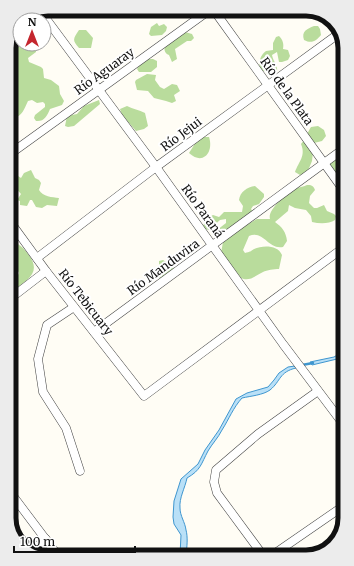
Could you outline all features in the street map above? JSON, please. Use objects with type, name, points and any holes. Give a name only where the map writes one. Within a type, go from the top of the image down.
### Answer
[{"type":"street","name":"Río Aguaray","points":[[16,150],[202,16]]},
{"type":"street","name":"Río de la Plata","points":[[217,16],[338,182]]},
{"type":"street","name":"Río Paraná","points":[[52,29],[99,89],[338,418]]},
{"type":"street","name":"Río Jejui","points":[[37,258],[156,167],[335,36]]},
{"type":"street","name":"Río Manduvira","points":[[94,332],[338,153]]},
{"type":"street","name":"Río Tebicuary","points":[[16,230],[46,271],[144,396],[259,310]]},
{"type":"street","points":[[259,310],[338,252]]},
{"type":"street","points":[[16,294],[46,271]]},
{"type":"street","points":[[74,307],[47,325],[38,359],[43,392],[66,428],[80,471]]},
{"type":"street","points":[[259,550],[217,494],[214,482],[216,470],[258,434],[318,391]]},
{"type":"street","points":[[16,500],[54,550]]},
{"type":"street","points":[[280,550],[338,510]]},
{"type":"street","points":[[36,547],[46,539]]},
{"type":"green space","points":[[157,23],[159,26],[164,24],[167,27],[166,31],[162,35],[151,36],[149,34],[151,27]]},
{"type":"green space","points":[[314,26],[318,26],[321,35],[314,41],[309,42],[304,40],[304,32]]},
{"type":"green space","points":[[79,30],[86,30],[93,38],[91,48],[79,48],[75,43],[74,39]]},
{"type":"green space","points":[[185,32],[192,34],[194,38],[175,49],[177,59],[172,62],[169,55],[165,51],[165,44]]},
{"type":"green space","points":[[279,36],[283,42],[283,49],[288,50],[290,56],[288,60],[279,62],[277,52],[272,55],[277,67],[276,74],[260,70],[259,62],[261,57],[266,51],[273,50],[273,43],[276,37]]},
{"type":"green space","points":[[16,52],[36,52],[28,58],[29,62],[41,67],[43,69],[44,78],[51,80],[59,86],[60,94],[64,101],[62,105],[50,109],[45,118],[41,121],[36,121],[34,118],[35,115],[45,107],[45,104],[43,102],[37,103],[32,100],[28,101],[21,114],[16,117]]},
{"type":"green space","points":[[147,59],[157,61],[157,67],[151,72],[139,72],[137,69],[142,62]]},
{"type":"green space","points":[[147,74],[156,75],[155,80],[160,87],[164,89],[172,84],[177,85],[180,91],[174,95],[176,101],[172,103],[154,98],[148,91],[137,90],[136,80]]},
{"type":"green space","points":[[99,100],[100,104],[74,126],[65,126],[67,116],[77,114],[84,106]]},
{"type":"green space","points":[[127,106],[145,113],[148,126],[144,129],[136,131],[122,115],[120,109]]},
{"type":"green space","points":[[318,126],[324,130],[326,136],[322,141],[314,143],[312,161],[307,173],[300,175],[295,172],[303,152],[301,144],[311,127]]},
{"type":"green space","points":[[202,137],[209,137],[209,152],[203,158],[194,157],[189,153],[196,142]]},
{"type":"green space","points":[[338,149],[338,174],[334,171],[331,173],[329,161],[333,152]]},
{"type":"green space","points":[[31,170],[35,178],[41,183],[39,190],[43,194],[59,198],[57,206],[47,205],[42,208],[36,207],[32,200],[30,200],[27,206],[20,205],[20,201],[17,200],[21,194],[16,188],[16,178],[18,176],[21,178],[24,173]]},
{"type":"green space","points":[[307,185],[312,186],[315,190],[310,196],[309,203],[314,208],[324,205],[327,211],[336,216],[335,220],[324,223],[312,222],[311,216],[306,210],[289,205],[288,211],[275,222],[282,228],[286,235],[287,241],[283,247],[273,246],[259,236],[254,235],[249,236],[243,250],[245,253],[262,247],[277,249],[282,255],[279,269],[265,271],[249,279],[241,278],[221,253],[223,242],[229,230],[215,236],[212,234],[226,223],[226,219],[220,220],[209,230],[202,228],[205,222],[209,217],[213,215],[219,217],[224,212],[242,212],[243,206],[239,200],[242,192],[249,187],[255,186],[264,194],[264,197],[259,204],[253,206],[251,209],[253,212],[245,226],[257,219],[270,219],[270,215],[274,207],[287,194],[295,189]]},
{"type":"green space","points":[[16,242],[30,256],[34,268],[29,278],[16,288],[16,278],[19,273],[16,267]]},
{"type":"green space","points":[[163,260],[174,267],[173,270],[162,278],[159,278],[157,268],[159,268],[159,261]]},
{"type":"water","points":[[338,355],[337,359],[312,365],[310,362],[334,357]]},
{"type":"water","points":[[295,366],[296,368],[283,374],[274,387],[270,390],[242,398],[200,466],[187,478],[181,497],[180,511],[187,533],[187,549],[180,550],[181,535],[174,524],[173,517],[174,501],[181,479],[198,464],[236,399],[247,393],[268,387],[279,373],[288,367]]},
{"type":"waterway","points":[[302,365],[313,363]]}]
